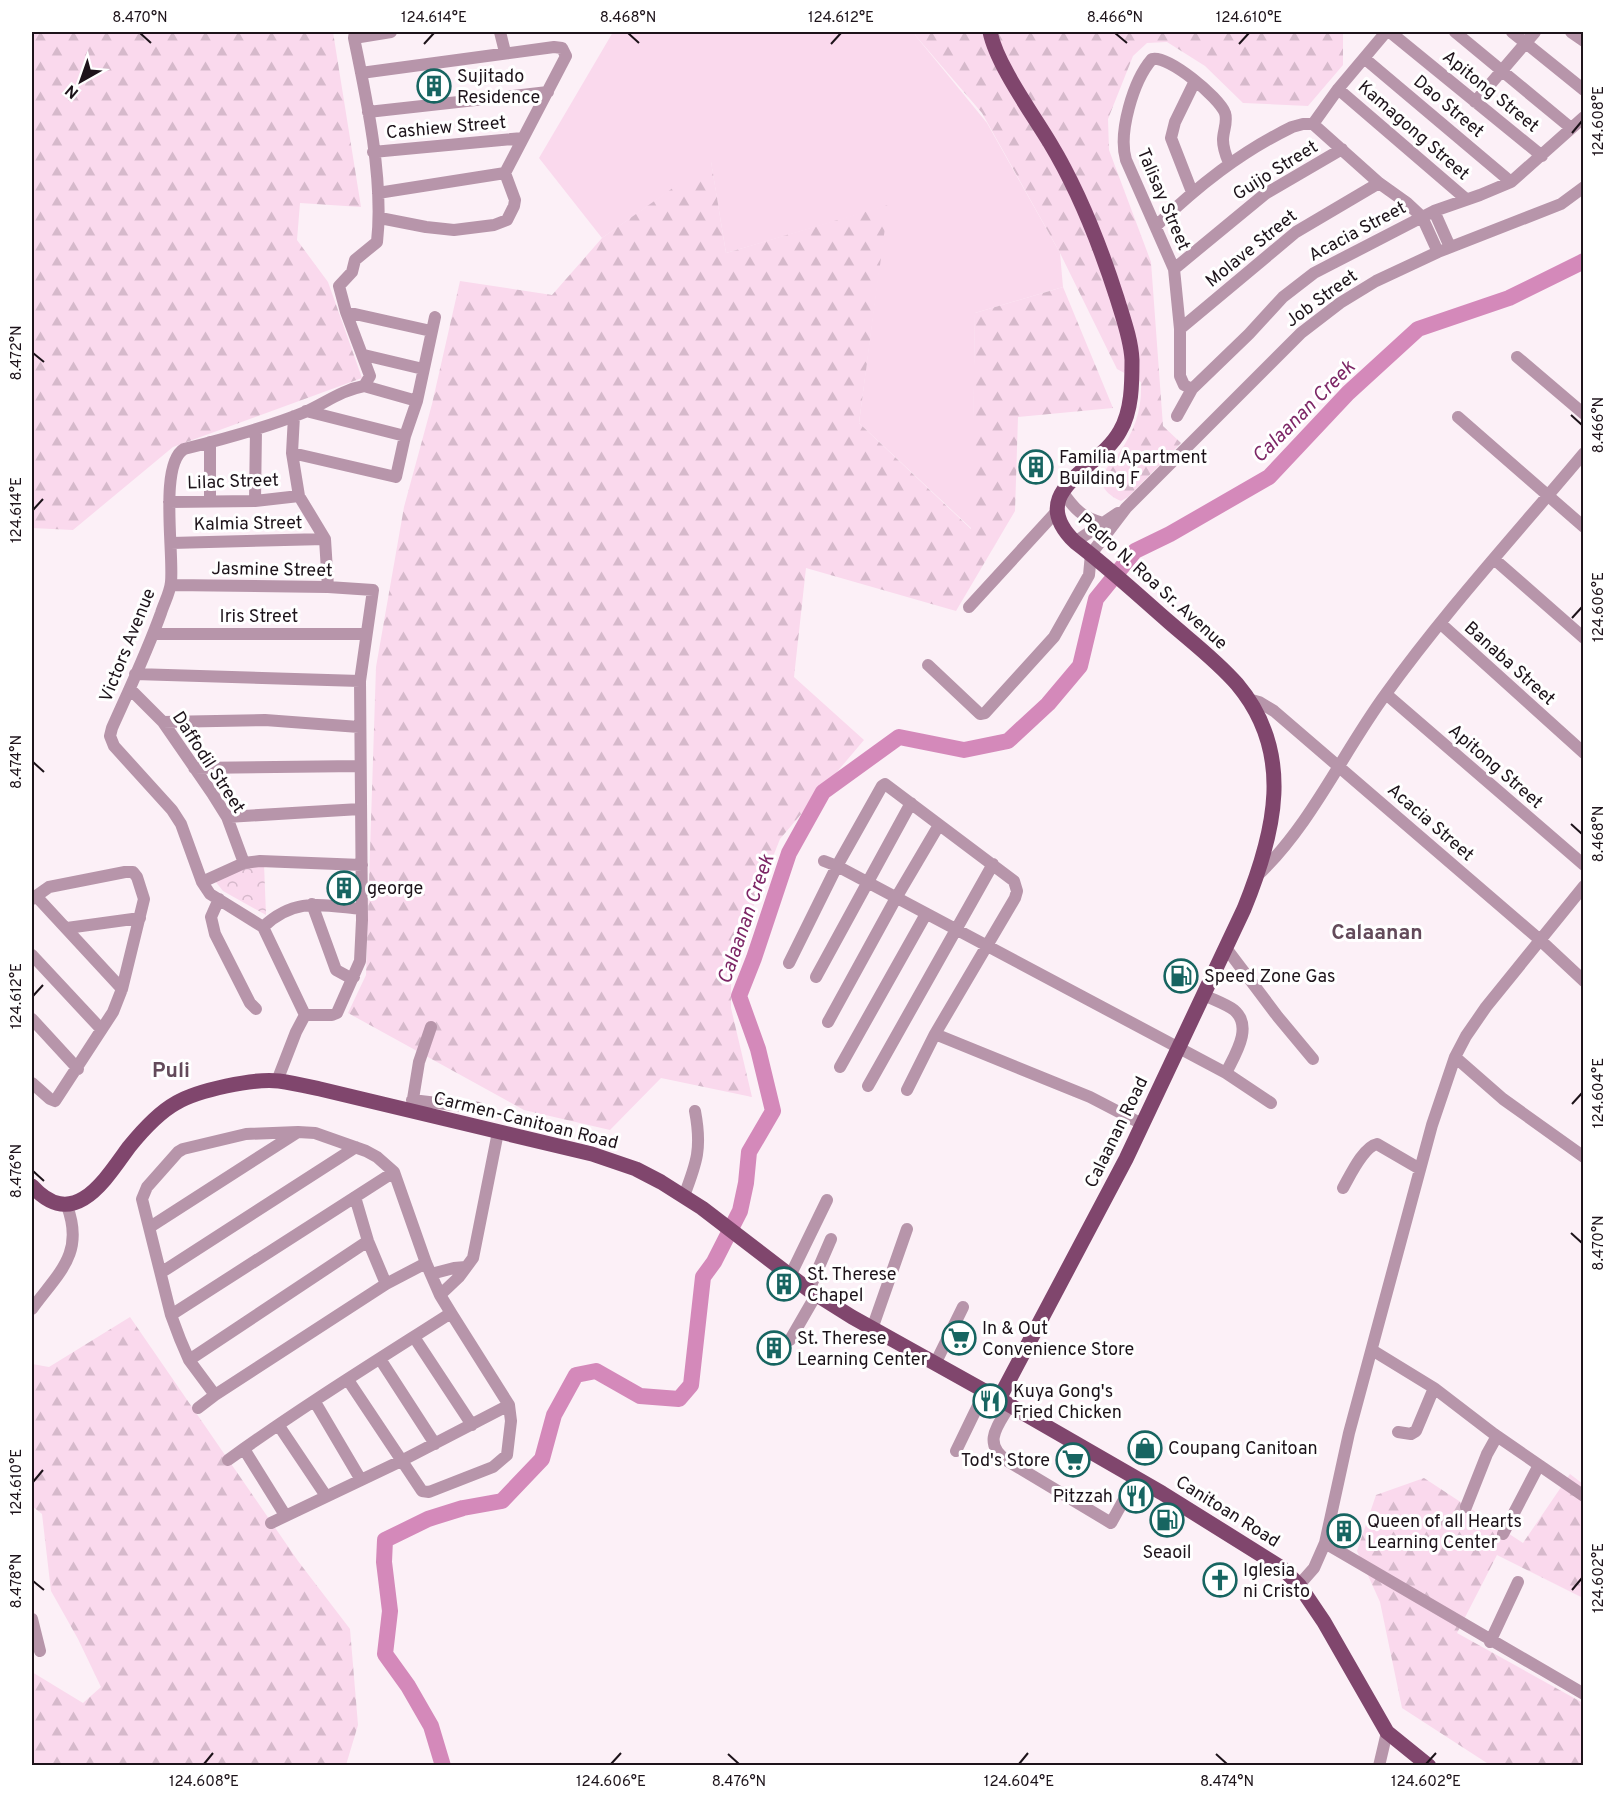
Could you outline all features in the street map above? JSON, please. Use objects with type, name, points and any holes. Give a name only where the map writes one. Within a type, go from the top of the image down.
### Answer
[{"type":"main road","points":[[990,32],[1001,62],[1055,151],[1080,202],[1110,277],[1126,329],[1132,359],[1129,407],[1120,431],[1113,442],[1062,491]]},
{"type":"main road","name":"Pedro N. Roa Sr. Avenue","points":[[1062,491],[1057,511],[1060,524],[1075,542],[1212,659],[1238,685],[1248,699],[1265,734],[1275,783],[1272,821],[1257,876]]},
{"type":"main road","name":"Calaanan Road","points":[[1005,1402],[1126,1159],[1226,948],[1257,876]]},
{"type":"main road","name":"Carmen-Canitoan Road","points":[[67,1206],[78,1203],[101,1185],[145,1128],[177,1102],[228,1086],[278,1081],[411,1105],[498,1132],[612,1159],[636,1169],[684,1196],[812,1293],[872,1329],[1005,1402]]},
{"type":"main road","points":[[32,1186],[37,1192],[67,1206]]},
{"type":"main road","name":"Canitoan Road","points":[[1005,1402],[1136,1478],[1282,1568],[1299,1585],[1324,1622],[1387,1732],[1429,1766]]},
{"type":"street","points":[[391,32],[354,35],[368,112],[380,218],[377,242],[355,260],[352,272],[339,286],[346,312],[370,376],[364,386],[417,401]]},
{"type":"street","points":[[500,32],[505,52]]},
{"type":"street","points":[[1313,124],[1338,89],[1388,32]]},
{"type":"street","name":"Apitong Street","points":[[1388,32],[1542,156]]},
{"type":"street","points":[[1455,32],[1571,128]]},
{"type":"street","points":[[1512,32],[1584,90]]},
{"type":"street","points":[[1475,102],[1535,32]]},
{"type":"street","points":[[1571,32],[1584,41]]},
{"type":"street","points":[[361,73],[554,47],[562,48],[566,56],[505,173],[515,200],[507,220],[494,225],[454,230],[380,218]]},
{"type":"street","name":"Dao Street","points":[[1364,58],[1511,182]]},
{"type":"street","name":"Talisay Street","points":[[1192,389],[1184,385],[1180,376],[1180,329],[1174,269],[1122,148],[1130,106],[1142,76],[1152,59],[1165,61],[1195,81],[1216,101],[1226,115],[1223,144],[1229,163]]},
{"type":"street","points":[[1192,192],[1171,138],[1175,122],[1195,81]]},
{"type":"street","name":"Kamagong Street","points":[[1338,89],[1466,199]]},
{"type":"street","points":[[368,112],[549,92]]},
{"type":"street","name":"Acacia Street","points":[[1177,416],[1192,389],[1249,334],[1282,297],[1314,273],[1434,211],[1511,182],[1584,117]]},
{"type":"street","points":[[1156,226],[1192,192],[1229,163],[1292,128],[1303,124],[1313,124],[1379,183],[1422,217],[1444,250]]},
{"type":"street","name":"Cashiew Street","points":[[373,152],[523,138]]},
{"type":"street","name":"Guijo Street","points":[[1174,269],[1266,194],[1342,150]]},
{"type":"street","points":[[378,193],[505,173]]},
{"type":"street","name":"Molave Street","points":[[1180,329],[1296,232],[1379,183]]},
{"type":"street","name":"Job Street","points":[[1075,542],[1126,508],[1308,327],[1353,294],[1444,250],[1561,204],[1584,187]]},
{"type":"street","points":[[1434,211],[1444,250]]},
{"type":"street","points":[[346,312],[431,331]]},
{"type":"street","points":[[292,453],[396,477],[405,436],[417,401],[435,317]]},
{"type":"street","points":[[364,355],[423,369]]},
{"type":"street","points":[[1517,357],[1584,414]]},
{"type":"street","name":"Victors Avenue","points":[[263,927],[210,894],[202,882],[181,824],[172,810],[111,741],[112,728],[153,634],[171,585],[169,502],[171,469],[178,452],[184,448],[256,429],[300,413],[333,396],[364,386]]},
{"type":"street","points":[[328,587],[325,540],[299,496],[292,453],[300,413],[405,436]]},
{"type":"street","points":[[1458,417],[1584,527]]},
{"type":"street","points":[[255,501],[256,429]]},
{"type":"street","points":[[210,442],[210,501]]},
{"type":"street","points":[[1257,876],[1282,850],[1386,694],[1440,623],[1584,453]]},
{"type":"street","points":[[1062,491],[1083,516],[1103,523]]},
{"type":"street","name":"Lilac Street","points":[[169,502],[255,501],[299,496]]},
{"type":"street","name":"Job Street","points":[[1095,559],[1126,508]]},
{"type":"street","points":[[969,608],[1057,511]]},
{"type":"street","name":"Kalmia Street","points":[[171,543],[325,540]]},
{"type":"street","points":[[928,665],[980,714],[985,713],[1054,637],[1089,575],[1095,559]]},
{"type":"street","points":[[1494,559],[1584,638]]},
{"type":"street","name":"Jasmine Street","points":[[171,585],[328,587],[373,590],[365,634]]},
{"type":"street","name":"Banaba Street","points":[[1440,623],[1584,753]]},
{"type":"street","name":"Iris Street","points":[[153,634],[365,634]]},
{"type":"street","points":[[305,1015],[337,1013],[360,961],[362,865],[359,727],[360,681],[365,634]]},
{"type":"street","points":[[135,674],[360,681]]},
{"type":"street","name":"Daffodil Street","points":[[130,689],[163,722],[227,817],[244,863]]},
{"type":"street","name":"Apitong Street","points":[[1386,694],[1584,865]]},
{"type":"street","name":"Acacia Street","points":[[1248,699],[1274,711],[1539,939],[1584,981]]},
{"type":"street","points":[[163,722],[265,720],[359,727]]},
{"type":"street","points":[[194,768],[360,766]]},
{"type":"street","points":[[789,963],[837,866],[883,785],[888,785],[1014,881],[1017,894],[935,1034],[907,1090]]},
{"type":"street","points":[[816,977],[866,881],[911,803]]},
{"type":"street","points":[[227,817],[360,809]]},
{"type":"street","points":[[828,1022],[939,825]]},
{"type":"street","points":[[202,882],[244,863],[260,861],[362,865]]},
{"type":"street","points":[[824,861],[866,881],[1226,1072],[1271,1103]]},
{"type":"street","points":[[868,1086],[993,864]]},
{"type":"street","points":[[32,1083],[50,1099],[56,1101],[113,1012],[122,989],[144,899],[137,877],[133,872],[49,887],[34,898],[67,928],[122,989]]},
{"type":"street","points":[[1299,1585],[1314,1568],[1324,1543],[1344,1453],[1420,1169],[1455,1057],[1486,1007],[1584,886]]},
{"type":"street","points":[[219,900],[211,916],[215,934],[250,1003],[256,1009]]},
{"type":"street","points":[[305,1015],[263,927],[281,913],[294,907],[312,904],[361,909]]},
{"type":"street","points":[[312,904],[336,970],[354,977]]},
{"type":"street","points":[[840,1067],[926,914]]},
{"type":"street","points":[[67,928],[140,918]]},
{"type":"street","points":[[1226,948],[1313,1059]]},
{"type":"street","points":[[32,955],[101,1029]]},
{"type":"street","points":[[1204,995],[1235,1011],[1240,1020],[1242,1038],[1226,1072]]},
{"type":"street","points":[[278,1081],[296,1032],[305,1015]]},
{"type":"street","points":[[32,1019],[78,1069]]},
{"type":"street","points":[[431,1027],[423,1046],[411,1105],[478,1108]]},
{"type":"street","points":[[935,1034],[1090,1097],[1142,1124]]},
{"type":"street","points":[[1455,1057],[1503,1099],[1584,1157]]},
{"type":"street","points":[[684,1196],[695,1167],[699,1146],[695,1111]]},
{"type":"street","points":[[150,1227],[298,1132]]},
{"type":"street","points":[[440,1295],[459,1277],[473,1258],[498,1132]]},
{"type":"street","points":[[214,1395],[189,1360],[171,1315],[142,1199],[144,1193],[178,1152],[246,1134],[315,1133],[377,1157],[394,1172],[440,1295],[509,1406],[512,1421],[507,1455],[493,1467],[425,1492],[419,1488],[348,1380]]},
{"type":"street","points":[[1343,1188],[1365,1152],[1373,1144],[1377,1144],[1420,1169]]},
{"type":"street","points":[[162,1272],[356,1147]]},
{"type":"street","points":[[171,1315],[394,1172]]},
{"type":"street","points":[[355,1197],[368,1240],[386,1284]]},
{"type":"street","points":[[790,1276],[827,1200]]},
{"type":"street","points":[[34,1301],[70,1256],[74,1231],[67,1206]]},
{"type":"street","points":[[872,1329],[908,1229]]},
{"type":"street","points":[[789,1340],[812,1293],[831,1239]]},
{"type":"street","points":[[189,1360],[368,1240]]},
{"type":"street","points":[[198,1408],[214,1395],[386,1284],[428,1268],[466,1267]]},
{"type":"street","points":[[935,1364],[963,1307]]},
{"type":"street","points":[[228,1460],[451,1313]]},
{"type":"street","points":[[414,1336],[471,1425]]},
{"type":"street","points":[[1372,1350],[1434,1388],[1497,1436],[1584,1496]]},
{"type":"street","points":[[380,1359],[435,1444]]},
{"type":"street","points":[[1398,1432],[1411,1434],[1416,1431],[1434,1388]]},
{"type":"street","points":[[956,1451],[985,1391]]},
{"type":"street","points":[[315,1401],[361,1480]]},
{"type":"street","points":[[1005,1402],[993,1435],[996,1451],[1006,1460],[1111,1523],[1136,1478]]},
{"type":"street","points":[[272,1523],[509,1406]]},
{"type":"street","points":[[279,1426],[326,1496]]},
{"type":"street","points":[[1466,1507],[1487,1454],[1497,1436]]},
{"type":"street","points":[[244,1449],[285,1515]]},
{"type":"street","points":[[1503,1534],[1539,1465]]},
{"type":"street","points":[[1324,1543],[1584,1695]]},
{"type":"street","points":[[1490,1641],[1518,1582]]},
{"type":"street","points":[[32,1619],[40,1651]]},
{"type":"street","points":[[1379,1766],[1387,1732]]},
{"type":"green space","points":[[32,32],[333,32],[361,207],[300,203],[297,240],[328,282],[362,378],[173,447],[73,530],[32,528]]},
{"type":"green space","points":[[613,32],[916,32],[915,35],[987,123],[1060,253],[1063,287],[975,313],[972,529],[859,423],[887,206],[726,253],[711,162],[602,238],[539,158]]},
{"type":"green space","points":[[916,32],[1343,32],[1343,65],[1308,106],[1243,103],[1205,66],[1167,42],[1147,43],[1133,56],[1108,119],[1109,150],[1151,262],[1163,426],[1181,443],[1128,497],[1121,501],[1107,492],[1102,481],[1106,470],[1125,444],[1133,428],[1139,411],[1141,382],[1117,369],[1060,253],[982,113],[915,35]]},
{"type":"green space","points":[[711,161],[726,253],[888,205],[859,423],[971,529],[975,313],[1063,287],[1113,408],[1018,417],[1015,511],[956,611],[806,568],[794,677],[864,740],[780,839],[731,963],[731,1008],[752,1097],[661,1078],[610,1130],[524,1110],[348,1013],[366,975],[376,667],[404,507],[432,404],[460,281],[552,295],[602,238]]},
{"type":"green space","points":[[264,864],[266,915],[223,891],[215,881],[251,866]]},
{"type":"green space","points":[[130,1317],[298,1561],[350,1629],[358,1725],[346,1765],[32,1765],[32,1672],[83,1703],[101,1687],[51,1591],[42,1514],[32,1506],[32,1364],[49,1367]]},
{"type":"green space","points":[[1570,1474],[1583,1484],[1583,1598],[1497,1555],[1457,1633],[1583,1703],[1583,1765],[1490,1765],[1402,1708],[1380,1602],[1357,1551],[1376,1495],[1424,1478],[1523,1543]]},
{"type":"waterway","name":"Calaanan Creek","points":[[443,1766],[431,1726],[408,1686],[385,1654],[390,1611],[384,1562],[385,1540],[428,1519],[463,1508],[502,1501],[542,1459],[554,1415],[576,1375],[596,1371],[640,1396],[679,1399],[691,1385],[703,1277],[714,1262],[740,1211],[749,1152],[773,1111],[758,1049],[739,996],[789,853],[823,792],[899,737],[964,750],[1008,741],[1048,704],[1080,666],[1096,599],[1135,551],[1170,534],[1269,477],[1348,393],[1418,329],[1509,298],[1584,261]]},
{"type":"place","name":"Sujitado Residence","points":[[434,86]]},
{"type":"place","name":"Familia Apartment Building F","points":[[1036,467]]},
{"type":"place","name":"george","points":[[344,888]]},
{"type":"place","name":"Speed Zone Gas","points":[[1181,976]]},
{"type":"place","name":"St. Therese Chapel","points":[[784,1284]]},
{"type":"place","name":"In & Out Convenience Store","points":[[959,1338]]},
{"type":"place","name":"St. Therese Learning Center","points":[[774,1348]]},
{"type":"place","name":"Kuya Gong's Fried Chicken","points":[[990,1401]]},
{"type":"place","name":"Coupang Canitoan","points":[[1145,1448]]},
{"type":"place","name":"Tod's Store","points":[[1073,1460]]},
{"type":"place","name":"Pitzzah","points":[[1136,1496]]},
{"type":"place","name":"Seaoil","points":[[1167,1520]]},
{"type":"place","name":"Queen of all Hearts Learning Center","points":[[1344,1531]]},
{"type":"place","name":"Iglesia ni Cristo","points":[[1220,1580]]},
{"type":"district","name":"Calaanan","points":[[1377,932]]},
{"type":"district","name":"Puli","points":[[171,1070]]}]
